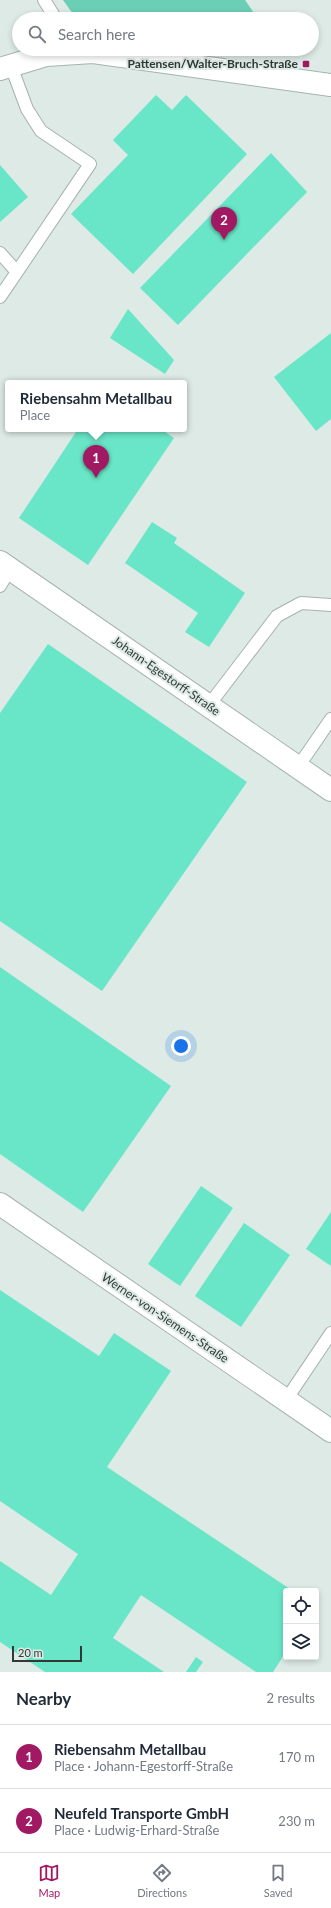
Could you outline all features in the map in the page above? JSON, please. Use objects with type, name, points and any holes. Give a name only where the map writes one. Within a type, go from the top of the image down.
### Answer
[{"type":"street","points":[[5,68],[40,56]]},
{"type":"street","points":[[121,56],[331,85]]},
{"type":"street","name":"Johann-Egestorff-Straße","points":[[3,572],[209,705],[331,790]]},
{"type":"street","name":"Werner-von-Siemens-Straße","points":[[0,1204],[331,1431]]},
{"type":"lane","points":[[44,0],[52,12]]},
{"type":"lane","points":[[0,297],[90,164],[42,131],[27,109],[5,68]]},
{"type":"lane","points":[[0,252],[17,272]]},
{"type":"lane","points":[[209,705],[278,616],[301,603],[331,605]]},
{"type":"lane","points":[[298,767],[331,719]]},
{"type":"lane","points":[[286,1400],[331,1333]]},
{"type":"green space","points":[[63,0],[245,0],[253,12],[72,12]]},
{"type":"building","points":[[156,95],[172,110],[186,95],[247,154],[133,274],[71,214],[128,155],[113,140]]},
{"type":"building","points":[[271,153],[307,192],[178,325],[140,288]]},
{"type":"building","points":[[0,165],[28,197],[0,222]]},
{"type":"building","points":[[128,309],[174,360],[165,374],[110,338]]},
{"type":"building","points":[[331,333],[331,419],[316,431],[274,377]]},
{"type":"building","points":[[76,432],[165,432],[174,438],[88,565],[19,518]]},
{"type":"building","points":[[152,522],[177,538],[174,543],[245,593],[209,647],[185,632],[198,613],[125,563]]},
{"type":"building","points":[[48,644],[247,782],[102,991],[0,921],[0,713]]},
{"type":"building","points":[[0,967],[171,1086],[83,1212],[0,1154]]},
{"type":"building","points":[[201,1186],[233,1208],[180,1286],[148,1264]]},
{"type":"building","points":[[331,1212],[331,1266],[306,1249]]},
{"type":"building","points":[[244,1223],[290,1255],[241,1327],[195,1296]]},
{"type":"building","points":[[0,1290],[99,1356],[114,1333],[171,1371],[107,1467],[288,1588],[283,1588],[283,1657],[273,1672],[256,1672],[141,1595],[113,1638],[164,1672],[45,1672],[0,1642],[0,1561],[51,1595],[78,1554],[0,1501]]},
{"type":"building","points":[[196,1657],[203,1662],[196,1672],[186,1672]]},
{"type":"place","name":"Pattensen/Walter-Bruch-Straße","points":[[306,64]]},
{"type":"place","name":"Neufeld Transporte GmbH","points":[[224,240]]},
{"type":"place","name":"Riebensahm Metallbau","points":[[96,478]]}]
